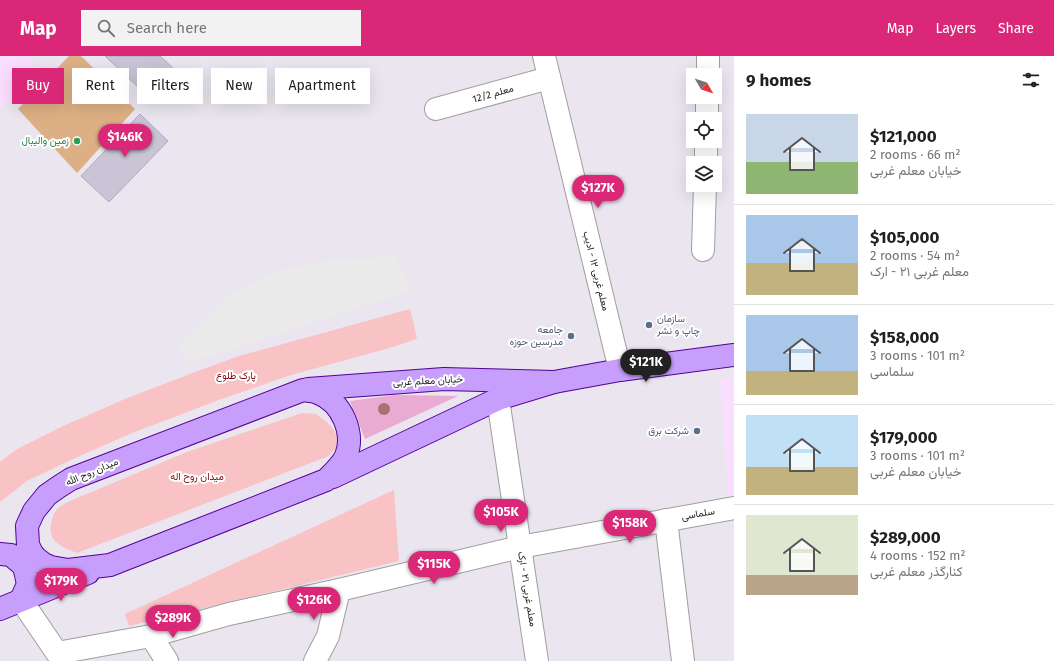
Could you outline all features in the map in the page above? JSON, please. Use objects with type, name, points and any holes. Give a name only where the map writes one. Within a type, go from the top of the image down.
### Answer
[{"type":"main road","name":"خیابان معلم غربی","points":[[326,480],[498,399],[554,382],[620,370],[734,355]]},
{"type":"main road","name":"خیابان معلم غربی","points":[[303,390],[444,379],[554,382]]},
{"type":"main road","points":[[0,609],[326,480],[339,467],[346,457],[349,436],[348,428],[336,406],[332,402],[319,393],[303,390]]},
{"type":"main road","name":"میدان روح الله","points":[[27,526],[34,511],[48,495],[71,479],[303,390]]},
{"type":"main road","points":[[27,526],[28,545],[32,553],[44,564],[51,567],[68,570],[110,565]]},
{"type":"main road","points":[[0,548],[27,526]]},
{"type":"main road","points":[[0,554],[10,555],[24,566],[28,584],[21,600]]},
{"type":"street","name":"معلم غربی ۱۲ - ادیب","points":[[544,56],[620,370]]},
{"type":"street","points":[[708,56],[708,68]]},
{"type":"street","name":"معلم 12/2","points":[[436,109],[549,78]]},
{"type":"street","points":[[704,250],[705,192]]},
{"type":"street","name":"معلم غربی ۲۱ - ارک","points":[[498,399],[538,661]]},
{"type":"street","name":"سلماسی","points":[[21,600],[57,653],[151,636],[229,614],[339,590],[520,547],[734,508]]},
{"type":"street","points":[[666,520],[683,661]]},
{"type":"street","points":[[316,661],[328,636],[339,590]]},
{"type":"street","points":[[151,636],[167,661]]},
{"type":"shaded area","points":[[0,56],[27,56],[38,68],[12,68],[12,97],[0,109]]},
{"type":"shaded area","name":"زمین والیبال","points":[[69,56],[81,56],[93,68],[72,68],[72,104],[129,103],[135,109],[77,173],[18,109],[23,104],[64,104],[64,68],[57,68]]},
{"type":"shaded area","points":[[396,257],[410,291],[189,363],[178,345],[227,296],[273,272],[330,260]]},
{"type":"shaded area","points":[[734,377],[734,495],[728,496],[720,379]]},
{"type":"shaded area","points":[[395,395],[458,396],[365,439],[350,401]]},
{"type":"green space","name":"پارک طلوع","points":[[410,309],[417,338],[414,340],[291,375],[216,401],[132,433],[27,481],[0,502],[0,462],[17,449],[63,426],[125,399],[239,356]]},
{"type":"green space","name":"میدان روح اله","points":[[302,413],[316,414],[332,427],[337,436],[336,448],[329,456],[77,553],[60,545],[55,541],[51,534],[51,525],[55,512],[57,509],[70,501],[187,452]]},
{"type":"green space","points":[[394,490],[399,561],[129,626],[125,614]]},
{"type":"building","points":[[105,56],[160,56],[173,68],[137,68],[137,86],[129,79],[129,68],[118,68]]},
{"type":"building","points":[[140,114],[168,141],[109,202],[81,176]]},
{"type":"place","name":"زمین والیبال","points":[[77,141]]},
{"type":"place","name":"سازمان چاپ و نشر","points":[[649,325]]},
{"type":"place","name":"جامعه مدرسین حوزه","points":[[571,336]]},
{"type":"place","name":"شرکت برق","points":[[697,431]]}]
